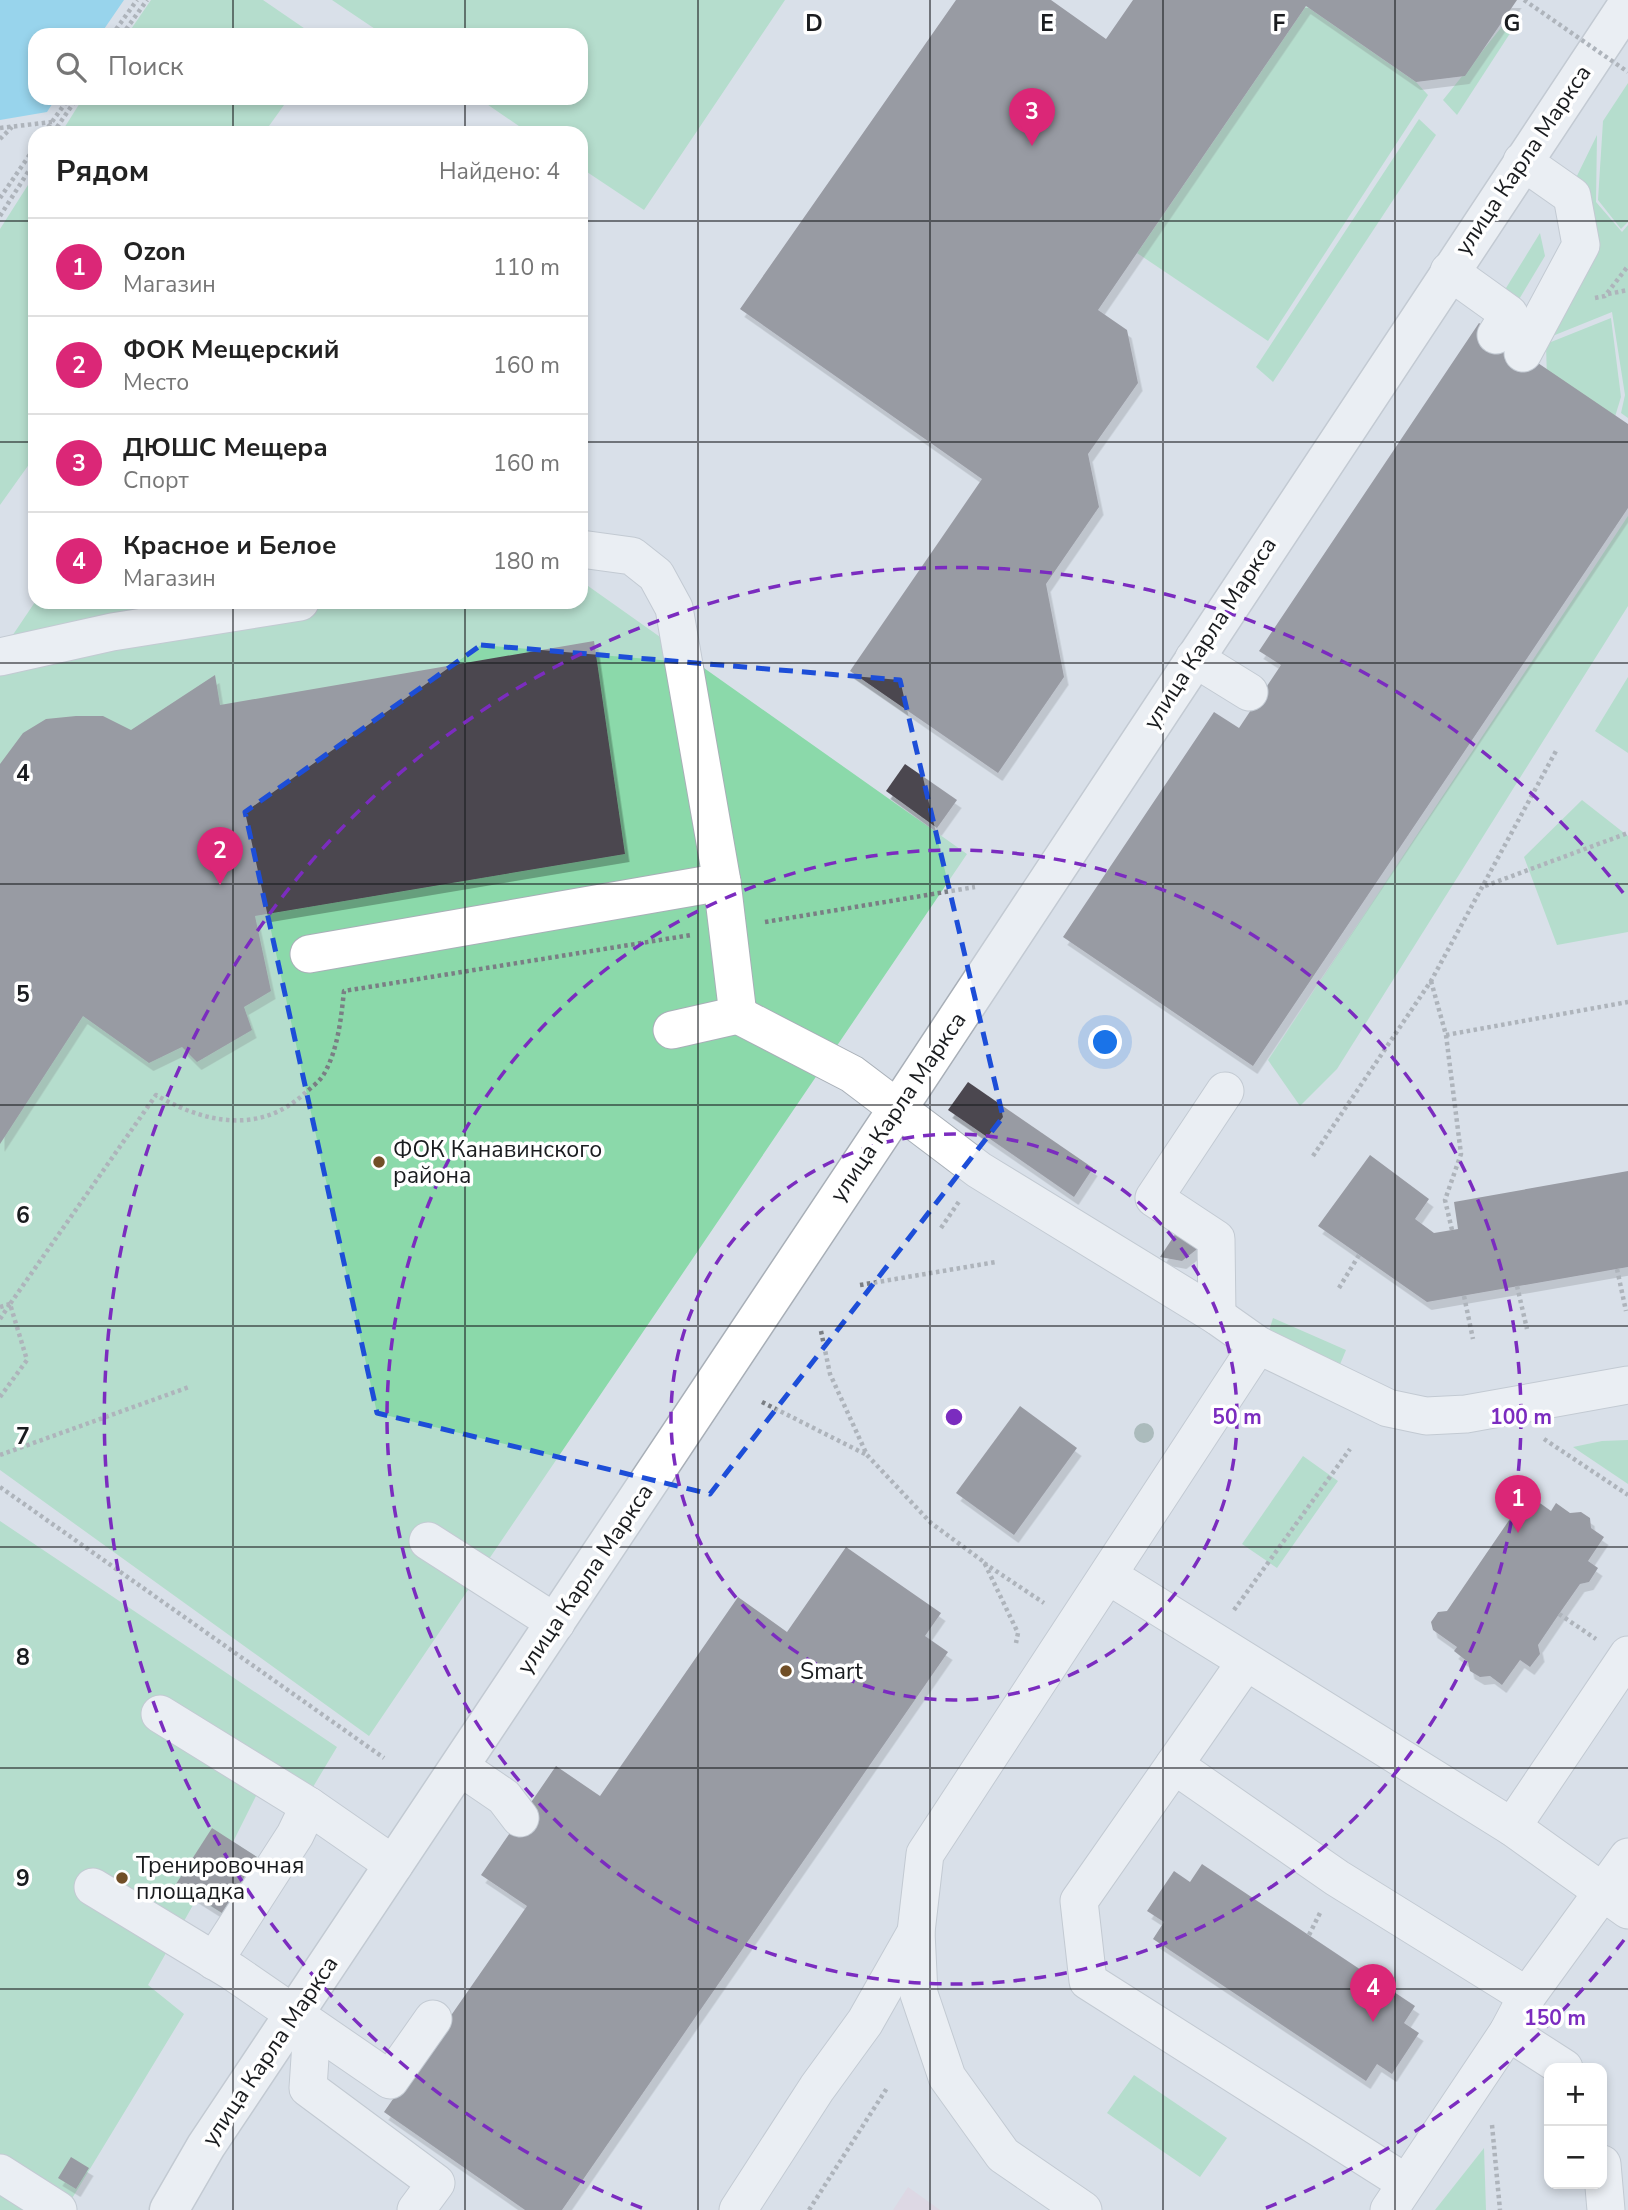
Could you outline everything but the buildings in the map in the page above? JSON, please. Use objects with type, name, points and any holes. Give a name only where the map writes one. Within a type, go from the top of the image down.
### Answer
[{"type":"main road","name":"улица Карла Маркса","points":[[169,2210],[206,2146],[304,2021],[394,1865],[1628,4]]},
{"type":"street","points":[[1449,271],[1509,314],[1510,344],[1581,245],[1572,196],[1522,161]]},
{"type":"street","points":[[588,550],[632,556],[656,575],[674,608],[722,881],[738,1015]]},
{"type":"street","points":[[0,657],[112,632],[256,609]]},
{"type":"street","points":[[1194,658],[1249,692]]},
{"type":"street","points":[[309,954],[722,881]]},
{"type":"street","points":[[672,1030],[738,1015],[852,1074],[979,1170],[1217,1316],[1258,1345],[1377,1403],[1426,1416],[1466,1414],[1628,1385]]},
{"type":"street","points":[[1217,1316],[1216,1239],[1154,1198],[1225,1091]]},
{"type":"street","points":[[1083,2210],[1003,2155],[947,2077],[919,1994],[916,1932],[926,1854],[963,1792],[1109,1576],[1258,1345]]},
{"type":"street","points":[[428,1541],[556,1623]]},
{"type":"street","points":[[1109,1576],[1512,1827],[1615,1902]]},
{"type":"street","points":[[1512,1827],[1628,1655]]},
{"type":"street","points":[[1245,1663],[1079,1901],[1088,1981],[1398,2197],[1508,2032],[1527,1996],[1615,1902],[1628,1857]]},
{"type":"street","points":[[160,1714],[309,1805],[394,1865]]},
{"type":"street","points":[[1174,1765],[1337,1878],[1527,1996]]},
{"type":"street","points":[[460,1767],[504,1797],[520,1818]]},
{"type":"street","points":[[214,1961],[295,1835],[309,1805]]},
{"type":"street","points":[[93,1887],[214,1961],[390,2080],[433,2019]]},
{"type":"street","points":[[738,2210],[817,2088],[865,2022],[916,1932]]},
{"type":"street","points":[[304,2021],[308,2088],[436,2183],[416,2210]]},
{"type":"street","points":[[1508,2032],[1556,2063]]},
{"type":"street","points":[[0,2173],[58,2210]]},
{"type":"street","points":[[1604,2189],[1606,2210]]},
{"type":"path","points":[[117,28],[136,0]]},
{"type":"path","points":[[127,28],[147,0]]},
{"type":"path","points":[[1524,0],[1628,72]]},
{"type":"path","points":[[49,126],[63,105]]},
{"type":"path","points":[[58,126],[72,105]]},
{"type":"path","points":[[0,128],[52,122]]},
{"type":"path","points":[[0,139],[14,126]]},
{"type":"path","points":[[0,198],[28,157]]},
{"type":"path","points":[[0,216],[28,172]]},
{"type":"path","points":[[1607,294],[1628,290]]},
{"type":"path","points":[[1313,1156],[1431,981],[1556,751]]},
{"type":"path","points":[[1484,886],[1628,833]]},
{"type":"path","points":[[0,1319],[156,1095],[184,1111],[219,1121],[258,1121],[295,1102],[323,1076],[340,1031],[344,991],[975,887]]},
{"type":"path","points":[[1431,981],[1446,1035],[1461,1154],[1445,1200],[1452,1230]]},
{"type":"path","points":[[1446,1035],[1628,1002]]},
{"type":"path","points":[[1339,1288],[1359,1255]]},
{"type":"path","points":[[860,1285],[996,1262]]},
{"type":"path","points":[[1618,1269],[1626,1311]]},
{"type":"path","points":[[1517,1286],[1527,1329]]},
{"type":"path","points":[[1464,1296],[1473,1339]]},
{"type":"path","points":[[0,1307],[10,1304]]},
{"type":"path","points":[[0,1397],[27,1360],[10,1304]]},
{"type":"path","points":[[821,1331],[830,1374],[867,1455],[931,1523],[1075,1625]]},
{"type":"path","points":[[0,1455],[188,1387]]},
{"type":"path","points":[[762,1402],[867,1455]]},
{"type":"path","points":[[1536,1434],[1628,1495]]},
{"type":"path","points":[[1211,1642],[1350,1449]]},
{"type":"path","points":[[0,1487],[384,1758]]},
{"type":"path","points":[[984,1562],[1018,1633],[1015,1646]]},
{"type":"path","points":[[1487,2064],[1500,2210]]},
{"type":"path","points":[[809,2210],[887,2088]]},
{"type":"highlighted area","points":[[481,645],[900,680],[1003,1117],[710,1494],[377,1413],[245,812]]},
{"type":"shaded area","points":[[908,2187],[940,2210],[893,2210]]},
{"type":"green space","points":[[151,0],[263,0],[304,28],[132,28]]},
{"type":"green space","points":[[332,0],[785,0],[644,210],[588,173],[588,126],[519,126],[488,105],[588,105],[588,28],[374,28]]},
{"type":"green space","points":[[1306,6],[1416,82],[1428,95],[1268,341],[1137,253]]},
{"type":"green space","points":[[1512,14],[1518,21],[1457,115],[1443,100]]},
{"type":"green space","points":[[1628,83],[1628,222],[1621,229],[1598,200],[1603,121]]},
{"type":"green space","points":[[79,105],[284,105],[269,126],[65,126]]},
{"type":"green space","points":[[1419,119],[1436,135],[1273,382],[1256,367]]},
{"type":"green space","points":[[1597,135],[1596,202],[1622,232],[1628,225],[1628,418],[1621,413],[1625,395],[1612,312],[1550,337],[1573,184]]},
{"type":"green space","points":[[28,185],[28,466],[0,505],[0,229]]},
{"type":"green space","points":[[1540,233],[1545,256],[1512,311],[1506,288]]},
{"type":"green space","points":[[1611,318],[1621,397],[1603,456],[1548,418],[1546,344]]},
{"type":"green space","points":[[1628,516],[1628,606],[1337,1069],[1300,1106],[1268,1060]]},
{"type":"green space","name":"ФОК Канавинского района","points":[[588,586],[967,854],[369,1736],[0,1470],[0,654],[30,609],[588,609]]},
{"type":"green space","points":[[1628,677],[1628,753],[1595,731]]},
{"type":"green space","points":[[1582,800],[1628,836],[1628,932],[1557,945],[1524,857]]},
{"type":"green space","points":[[1273,1318],[1346,1350],[1336,1374],[1267,1337]]},
{"type":"green space","points":[[1628,1440],[1628,1484],[1573,1447],[1602,1441]]},
{"type":"green space","points":[[1303,1456],[1338,1481],[1277,1568],[1242,1544]]},
{"type":"green space","name":"Тренировочная площадка","points":[[0,1521],[337,1747],[310,1792],[265,1778],[233,1842],[257,1857],[222,1913],[197,1898],[148,1985],[184,2014],[65,2210],[0,2210]]},
{"type":"green space","points":[[1134,2075],[1227,2138],[1200,2177],[1107,2113]]},
{"type":"green space","points":[[1484,2148],[1486,2210],[1435,2210]]},
{"type":"water","points":[[0,0],[124,0],[105,28],[28,28],[28,105],[52,105],[47,112],[0,120]]},
{"type":"place","name":"ДЮШС Мещера","points":[[1032,146]]},
{"type":"place","name":"ФОК Мещерский","points":[[220,885]]},
{"type":"place","name":"ФОК Канавинского района","points":[[379,1162]]},
{"type":"place","name":"Ozon","points":[[1518,1533]]},
{"type":"place","name":"Smart","points":[[786,1671]]},
{"type":"place","name":"Тренировочная площадка","points":[[122,1878]]},
{"type":"place","name":"Красное и Белое","points":[[1373,2022]]}]
